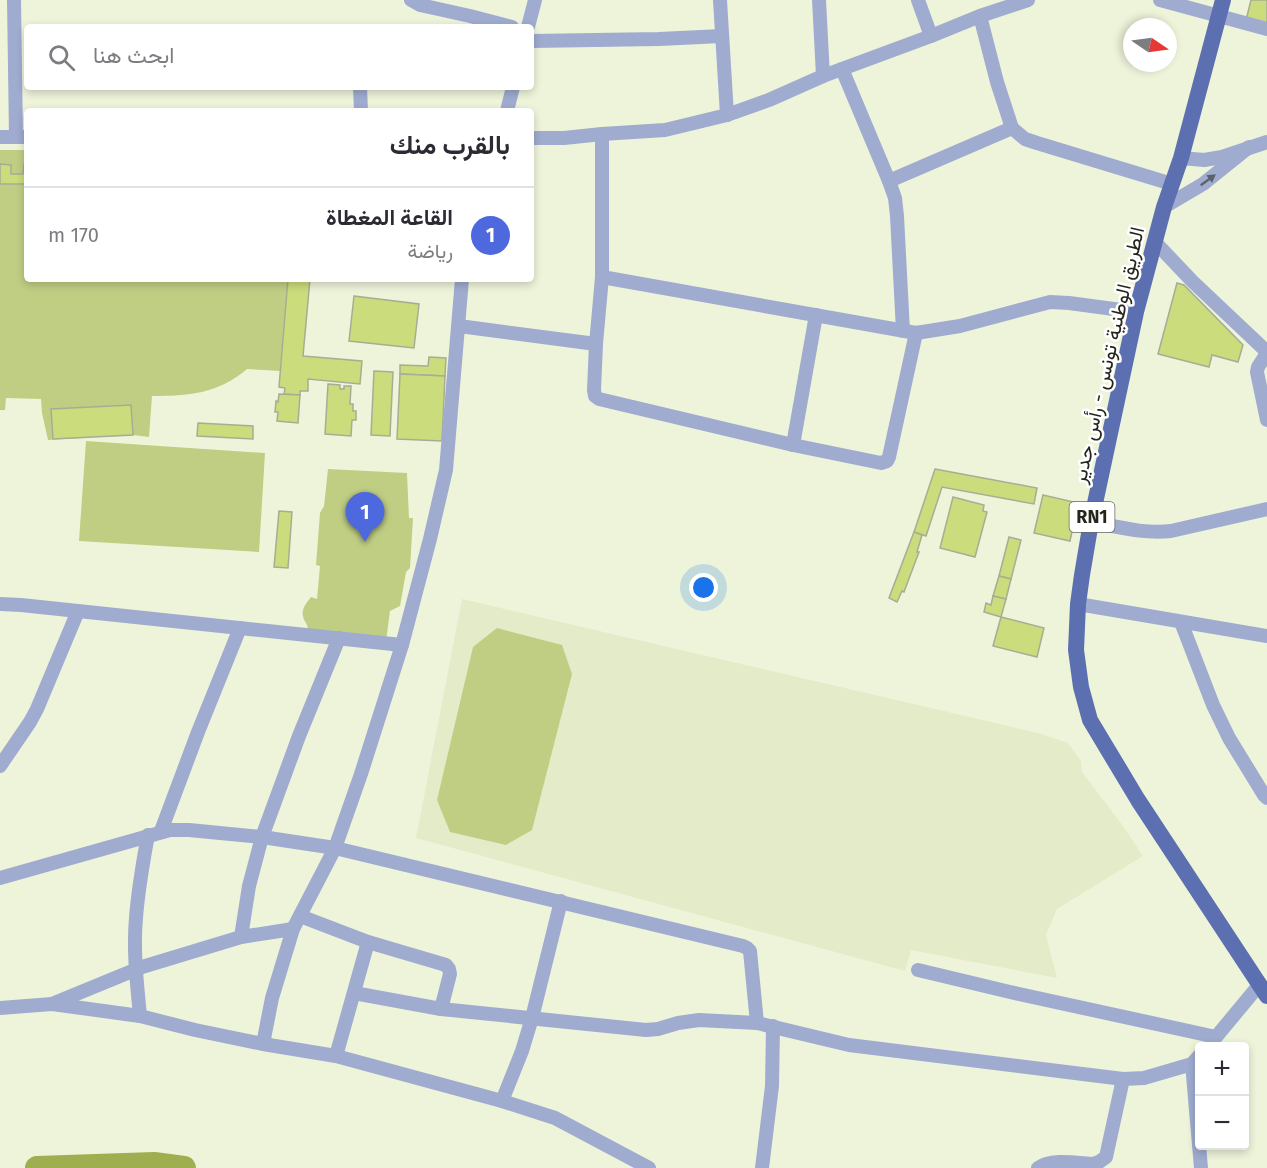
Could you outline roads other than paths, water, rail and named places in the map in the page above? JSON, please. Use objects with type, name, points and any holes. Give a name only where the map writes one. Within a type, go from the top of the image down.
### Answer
[{"type":"main road","name":"الطريق الوطنية تونس - رأس جدير","points":[[1221,8],[1181,158],[1164,207],[1136,312],[1091,522],[1078,603],[1076,650],[1081,687],[1090,720],[1137,800],[1263,990]]},
{"type":"street","points":[[0,137],[21,137],[21,64],[7,26],[14,0]]},
{"type":"street","points":[[411,0],[420,5],[501,24]]},
{"type":"street","points":[[529,24],[535,0]]},
{"type":"street","points":[[720,0],[728,115]]},
{"type":"street","points":[[819,0],[823,76]]},
{"type":"street","points":[[918,0],[931,36]]},
{"type":"street","points":[[534,138],[564,138],[665,130],[728,115],[823,76],[1028,0]]},
{"type":"street","points":[[1160,0],[1221,8],[1267,29]]},
{"type":"street","points":[[980,16],[1012,128],[1025,139],[1172,184]]},
{"type":"street","points":[[534,41],[722,36]]},
{"type":"street","points":[[602,134],[602,277],[596,344],[595,396],[599,399],[793,445],[884,463],[889,457],[910,332],[895,198],[842,69]]},
{"type":"street","points":[[360,90],[361,108]]},
{"type":"street","points":[[508,108],[512,90]]},
{"type":"street","points":[[889,181],[1012,128]]},
{"type":"street","points":[[1181,158],[1204,160],[1267,142]]},
{"type":"street","points":[[1164,207],[1203,184],[1249,147]]},
{"type":"street","points":[[1155,242],[1267,353],[1257,367],[1267,420]]},
{"type":"street","points":[[602,277],[910,332],[960,326],[1050,302],[1136,312]]},
{"type":"street","points":[[263,1044],[272,998],[293,929],[336,848],[402,645],[430,539],[446,470],[462,282]]},
{"type":"street","points":[[793,445],[816,315]]},
{"type":"street","points":[[459,326],[596,344]]},
{"type":"street","points":[[1091,522],[1158,532],[1267,509]]},
{"type":"street","points":[[1078,603],[1267,636]]},
{"type":"street","points":[[0,604],[402,645]]},
{"type":"street","points":[[0,766],[30,722],[78,611]]},
{"type":"street","points":[[1181,622],[1228,738],[1267,798]]},
{"type":"street","points":[[140,1016],[136,969],[136,918],[141,873],[155,833],[240,628]]},
{"type":"street","points":[[241,937],[249,886],[262,837],[299,736],[339,638]]},
{"type":"street","points":[[0,878],[155,833],[178,829],[262,837],[336,848],[747,948],[750,951],[757,1023]]},
{"type":"street","points":[[502,1101],[522,1051],[532,1018],[561,901]]},
{"type":"street","points":[[300,916],[368,942],[446,965],[450,969],[450,974],[441,1009]]},
{"type":"street","points":[[52,1004],[136,969],[241,937],[293,929]]},
{"type":"street","points":[[336,1056],[368,942]]},
{"type":"street","points":[[918,970],[1212,1042],[1263,990]]},
{"type":"street","points":[[354,993],[441,1009],[646,1030],[699,1020],[757,1023],[849,1045],[1123,1079],[1144,1078],[1195,1059]]},
{"type":"street","points":[[0,1008],[52,1004],[140,1016],[263,1044],[336,1056],[502,1101],[555,1118],[649,1168]]},
{"type":"street","points":[[762,1168],[772,1086],[773,1026]]},
{"type":"street","points":[[1038,1168],[1052,1162],[1093,1164],[1106,1157],[1109,1152],[1123,1079]]},
{"type":"street","points":[[1198,1096],[1201,1168]]},
{"type":"waterway","points":[[37,1168],[154,1164],[184,1168]]},
{"type":"place","name":"القاعة المغطاة","points":[[365,542]]}]
